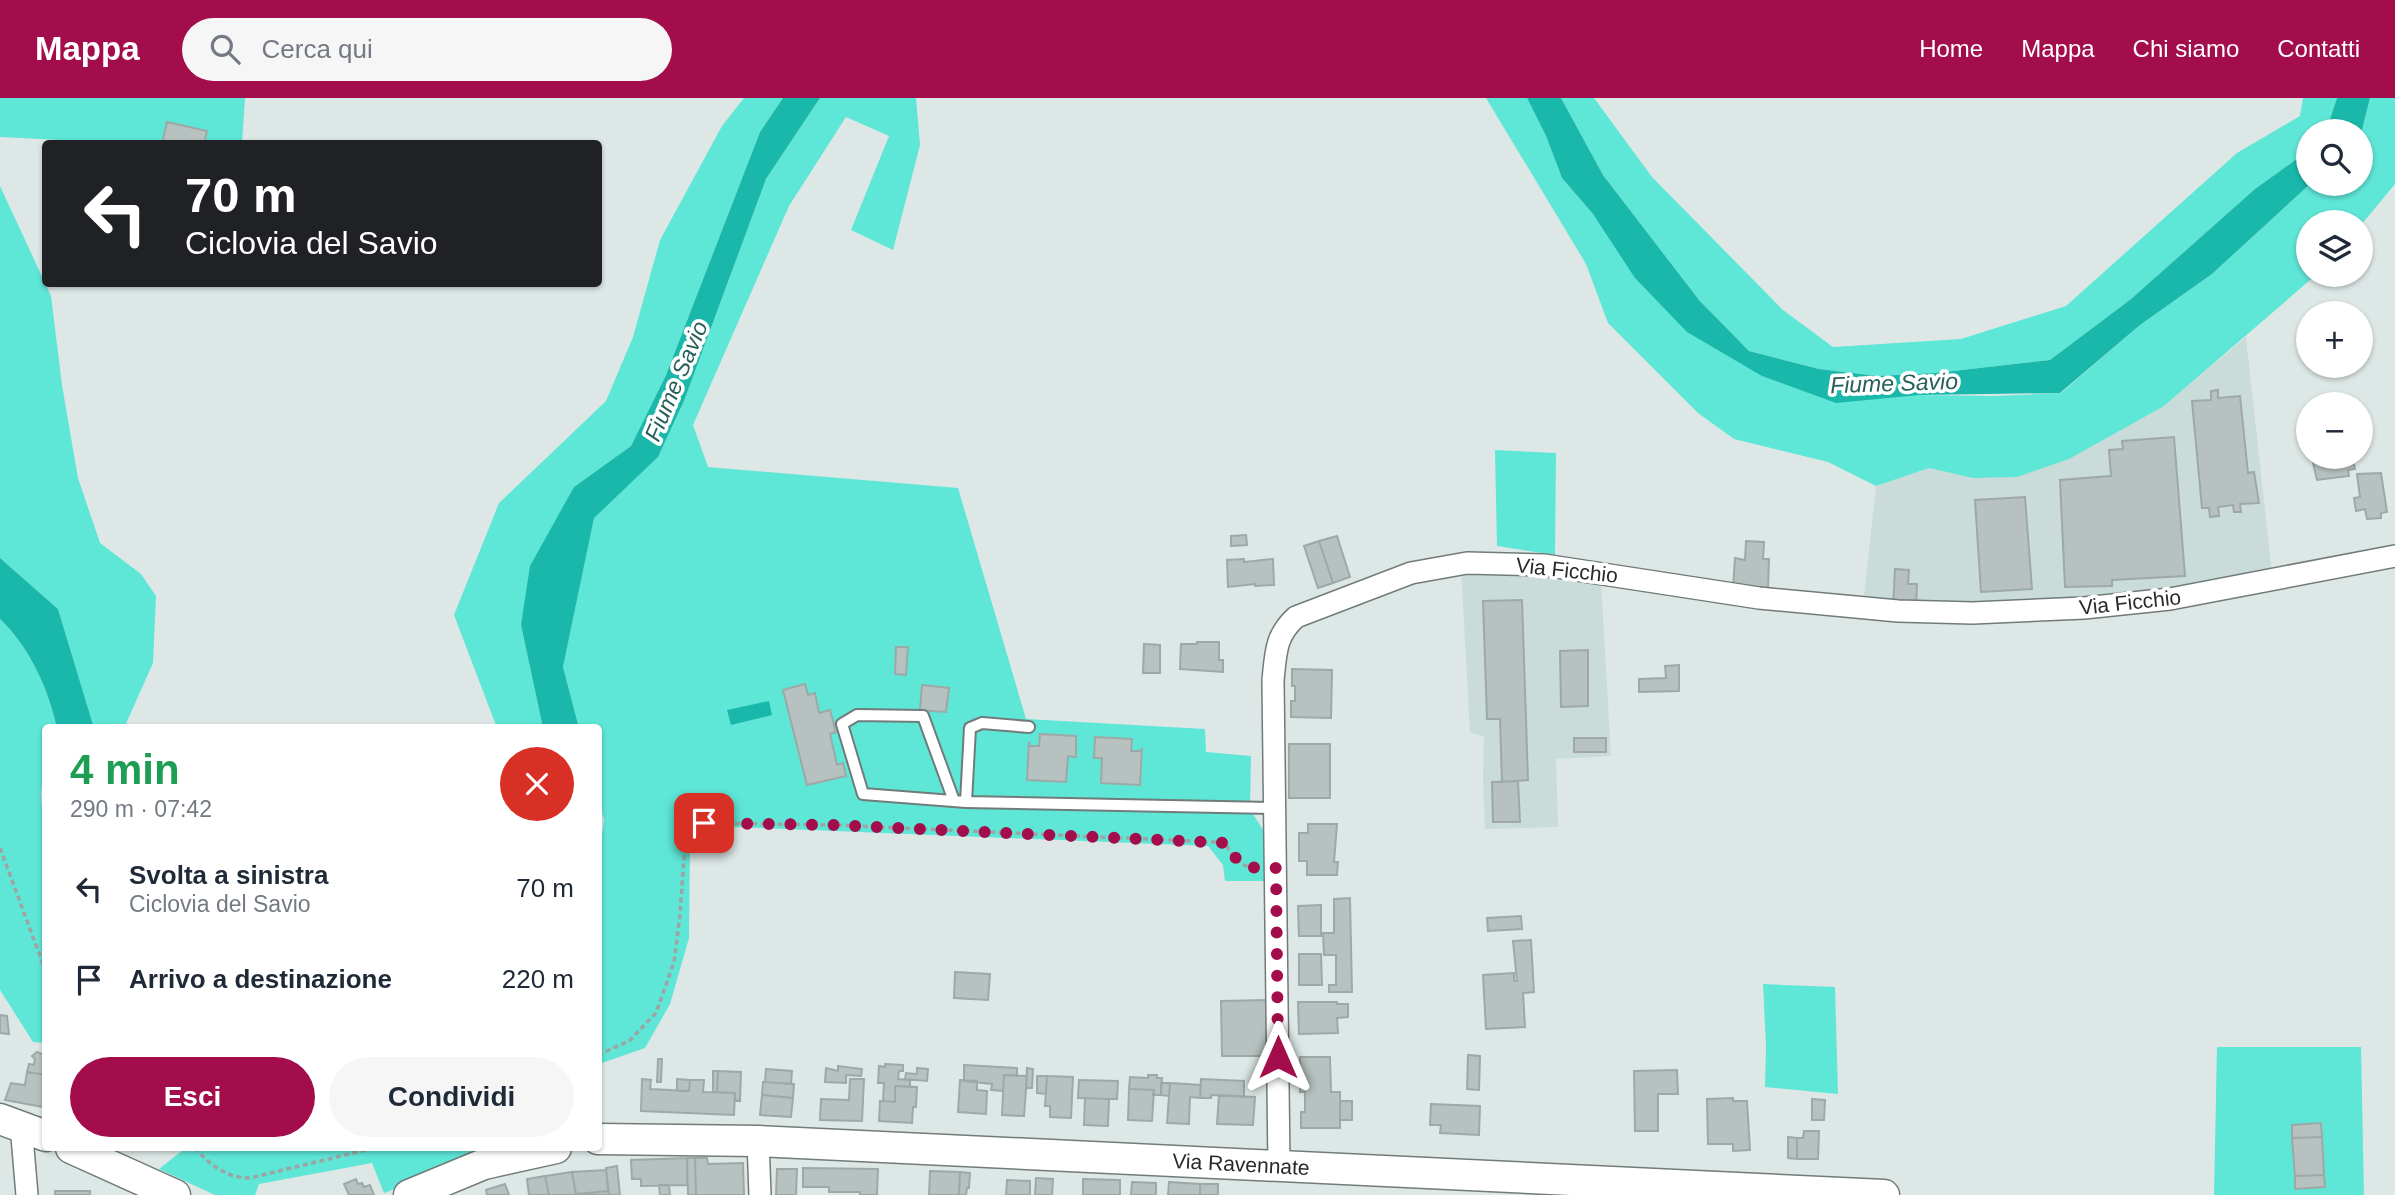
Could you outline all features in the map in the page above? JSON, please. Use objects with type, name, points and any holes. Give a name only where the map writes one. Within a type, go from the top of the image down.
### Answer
[{"type":"main road","name":"Via Ravennate","points":[[602,1139],[758,1141],[1279,1166],[1655,1189],[1884,1195]]},
{"type":"main road","points":[[78,1151],[175,1195]]},
{"type":"main road","points":[[409,1195],[484,1164],[542,1151]]},
{"type":"street","name":"Via Ficchio","points":[[1279,1166],[1273,680],[1278,644],[1284,628],[1296,617],[1411,573],[1467,563],[1544,565],[1759,598],[1898,611],[1973,613],[2084,608],[2170,599],[2395,556]]},
{"type":"street","points":[[22,1127],[27,1195]]},
{"type":"street","points":[[758,1141],[761,1195]]},
{"type":"lane","points":[[954,801],[923,716],[857,715],[842,724],[863,794],[966,802],[1275,808]]},
{"type":"lane","points":[[966,802],[970,728],[982,723],[1029,726]]},
{"type":"path","points":[[602,1053],[629,1041],[656,1013],[674,962],[685,842],[704,823],[834,825],[1226,843],[1234,859],[1247,867],[1276,868]]},
{"type":"path","points":[[0,848],[42,961]]},
{"type":"path","points":[[198,1151],[207,1161],[234,1178],[250,1178],[362,1151]]},
{"type":"shaded area","points":[[0,98],[245,98],[242,140],[61,140],[0,137]]},
{"type":"shaded area","points":[[744,98],[783,98],[760,132],[666,375],[631,446],[574,487],[521,625],[542,724],[495,724],[454,615],[499,503],[606,401],[633,337],[660,240],[722,126]]},
{"type":"shaded area","points":[[820,98],[916,98],[920,145],[893,250],[851,230],[889,136],[846,117],[789,206],[693,425],[708,467],[958,488],[1026,719],[1205,729],[1206,752],[1251,756],[1250,809],[1266,835],[1267,881],[1225,881],[1223,865],[1208,846],[709,826],[690,843],[689,938],[670,1004],[645,1048],[602,1063],[602,724],[578,724],[563,667],[594,517],[658,457],[684,401],[766,179]]},
{"type":"shaded area","points":[[1486,98],[1527,98],[1546,136],[1562,178],[1593,214],[1762,376],[1919,395],[2061,393],[2140,325],[2212,274],[2297,196],[2373,196],[2373,119],[2365,119],[2370,98],[2395,98],[2395,184],[2373,211],[2296,210],[2296,287],[2302,287],[2164,406],[2069,459],[2017,477],[1973,478],[1929,468],[1876,486],[1828,462],[1734,439],[1698,413],[1608,323],[1586,264]]},
{"type":"shaded area","points":[[1561,98],[1594,98],[1652,177],[1783,310],[1833,347],[1961,339],[2066,306],[2237,153],[2300,116],[2303,98],[2337,98],[2330,119],[2296,119],[2296,160],[2255,189],[2131,299],[2050,360],[1936,373],[1877,376],[1819,369],[1749,351],[1699,300],[1603,175]]},
{"type":"shaded area","points":[[0,186],[42,277],[42,287],[47,287],[51,296],[62,385],[78,478],[100,543],[141,574],[156,596],[153,663],[126,724],[93,724],[58,609],[0,558]]},
{"type":"shaded area","points":[[2246,337],[2272,574],[2083,606],[1863,604],[1876,486],[1929,468],[1973,478],[2164,406]]},
{"type":"shaded area","points":[[1495,450],[1556,453],[1555,555],[1497,546]]},
{"type":"shaded area","points":[[1461,569],[1601,580],[1611,756],[1556,759],[1558,827],[1485,829],[1484,737],[1470,732]]},
{"type":"shaded area","points":[[0,619],[11,630],[36,669],[49,698],[56,724],[42,724],[42,1043],[33,1042],[0,990]]},
{"type":"shaded area","points":[[1763,984],[1835,987],[1838,1094],[1765,1087]]},
{"type":"shaded area","points":[[2217,1047],[2361,1047],[2364,1195],[2214,1195]]},
{"type":"shaded area","points":[[182,1151],[498,1151],[384,1193],[372,1163],[259,1184],[255,1195],[215,1195],[159,1169]]},
{"type":"water","name":"Fiume Savio","points":[[783,98],[820,98],[766,179],[684,401],[658,457],[594,518],[563,667],[578,724],[542,724],[521,625],[530,566],[574,487],[631,446],[666,375],[760,132]]},
{"type":"water","name":"Fiume Savio","points":[[1527,98],[1561,98],[1603,175],[1699,300],[1749,351],[1819,369],[1877,376],[1936,373],[2050,360],[2131,299],[2255,189],[2296,160],[2297,196],[2212,274],[2140,325],[2060,393],[1919,395],[1836,403],[1762,376],[1687,332],[1635,278],[1593,214],[1562,178],[1546,136]]},
{"type":"water","points":[[2337,98],[2370,98],[2365,119],[2330,119]]},
{"type":"water","points":[[0,558],[58,609],[93,724],[56,724],[49,698],[36,669],[11,630],[0,619]]},
{"type":"water","points":[[769,701],[772,715],[731,725],[727,710]]},
{"type":"building","points":[[167,122],[207,131],[205,140],[163,140]]},
{"type":"building","points":[[2218,390],[2218,398],[2240,396],[2248,473],[2254,472],[2259,503],[2240,504],[2241,512],[2234,512],[2233,505],[2218,507],[2219,516],[2210,517],[2209,508],[2202,508],[2192,401],[2211,400],[2211,391]]},
{"type":"building","points":[[2174,437],[2185,576],[2112,580],[2112,586],[2065,587],[2060,480],[2111,476],[2109,450],[2123,449],[2122,441]]},
{"type":"building","points":[[2314,469],[2355,469],[2348,470],[2349,476],[2317,480]]},
{"type":"building","points":[[2381,473],[2387,512],[2381,513],[2381,518],[2367,519],[2365,509],[2356,511],[2354,498],[2360,497],[2357,474]]},
{"type":"building","points":[[2025,497],[2032,589],[1981,592],[1975,500]]},
{"type":"building","points":[[1246,535],[1247,545],[1231,546],[1231,536]]},
{"type":"building","points":[[1337,536],[1350,577],[1333,583],[1319,541]]},
{"type":"building","points":[[1319,541],[1333,583],[1318,588],[1304,546]]},
{"type":"building","points":[[1746,541],[1764,542],[1763,559],[1769,559],[1768,589],[1733,588],[1735,558],[1745,560]]},
{"type":"building","points":[[1244,559],[1244,562],[1273,559],[1274,585],[1228,587],[1227,560]]},
{"type":"building","points":[[1895,569],[1909,570],[1908,584],[1917,584],[1916,610],[1893,609]]},
{"type":"building","points":[[1522,600],[1528,780],[1502,782],[1500,719],[1487,719],[1483,601]]},
{"type":"building","points":[[1219,642],[1219,660],[1223,660],[1223,672],[1180,669],[1181,644]]},
{"type":"building","points":[[1144,644],[1160,645],[1160,673],[1143,673]]},
{"type":"building","points":[[896,647],[908,647],[906,675],[895,674]]},
{"type":"building","points":[[1588,650],[1588,706],[1561,707],[1560,651]]},
{"type":"building","points":[[1679,665],[1679,691],[1639,692],[1639,679],[1666,678],[1665,666]]},
{"type":"building","points":[[1292,669],[1332,670],[1331,718],[1291,717],[1291,701],[1295,701]]},
{"type":"building","points":[[805,684],[808,695],[815,693],[819,713],[830,710],[836,732],[830,734],[837,765],[843,763],[846,776],[807,785],[783,690]]},
{"type":"building","points":[[922,685],[949,688],[946,712],[920,710]]},
{"type":"building","points":[[1040,734],[1076,736],[1076,757],[1068,756],[1066,782],[1027,780],[1029,742],[1030,746],[1039,746]]},
{"type":"building","points":[[1095,737],[1132,739],[1131,751],[1141,751],[1142,748],[1140,785],[1101,783],[1102,758],[1094,758]]},
{"type":"building","points":[[1574,738],[1606,738],[1606,752],[1574,752]]},
{"type":"building","points":[[1289,744],[1330,744],[1330,798],[1289,798]]},
{"type":"building","points":[[1518,781],[1520,822],[1493,822],[1492,782]]},
{"type":"building","points":[[1308,824],[1337,824],[1334,862],[1338,862],[1337,875],[1307,875],[1307,861],[1299,861],[1299,833],[1308,833]]},
{"type":"building","points":[[1350,898],[1352,992],[1329,992],[1329,985],[1336,985],[1336,955],[1324,955],[1323,933],[1334,933],[1334,899]]},
{"type":"building","points":[[1321,905],[1321,936],[1299,936],[1298,906]]},
{"type":"building","points":[[1521,916],[1522,929],[1488,931],[1487,918]]},
{"type":"building","points":[[1531,940],[1534,992],[1523,993],[1525,1027],[1486,1029],[1483,975],[1514,973],[1514,981],[1517,981],[1513,941]]},
{"type":"building","points":[[1299,954],[1321,954],[1322,985],[1299,985]]},
{"type":"building","points":[[955,972],[990,974],[988,1000],[954,998]]},
{"type":"building","points":[[1267,1000],[1268,1056],[1222,1056],[1221,1001]]},
{"type":"building","points":[[1298,1002],[1348,1004],[1348,1017],[1337,1018],[1338,1033],[1299,1034]]},
{"type":"building","points":[[0,1015],[7,1016],[9,1034],[0,1033]]},
{"type":"building","points":[[37,1052],[42,1054],[42,1074],[27,1072],[29,1064],[34,1065],[35,1059],[32,1056]]},
{"type":"building","points":[[1468,1055],[1480,1056],[1479,1090],[1467,1089]]},
{"type":"building","points":[[1300,1057],[1330,1057],[1331,1092],[1340,1092],[1340,1128],[1301,1128],[1301,1112],[1305,1112],[1305,1092],[1300,1092]]},
{"type":"building","points":[[658,1059],[662,1059],[661,1082],[657,1082]]},
{"type":"building","points":[[885,1064],[903,1065],[898,1079],[910,1080],[910,1087],[895,1086],[895,1102],[883,1101],[884,1083],[878,1083],[879,1066],[885,1067]]},
{"type":"building","points":[[964,1065],[1017,1068],[1017,1076],[1004,1075],[1003,1091],[991,1090],[992,1084],[964,1081]]},
{"type":"building","points":[[838,1066],[862,1069],[861,1076],[846,1075],[846,1083],[825,1082],[826,1068],[838,1071]]},
{"type":"building","points":[[917,1068],[928,1069],[927,1081],[905,1079],[906,1073],[917,1074]]},
{"type":"building","points":[[1027,1068],[1033,1069],[1032,1088],[1026,1088]]},
{"type":"building","points":[[766,1069],[792,1071],[791,1084],[765,1082]]},
{"type":"building","points":[[1677,1070],[1678,1094],[1658,1094],[1658,1131],[1635,1131],[1634,1071]]},
{"type":"building","points":[[713,1071],[718,1071],[717,1092],[713,1092]]},
{"type":"building","points":[[718,1071],[741,1072],[740,1101],[735,1100],[735,1093],[717,1092]]},
{"type":"building","points":[[27,1072],[42,1074],[42,1107],[5,1100],[11,1083],[25,1085]]},
{"type":"building","points":[[1004,1075],[1027,1076],[1024,1116],[1002,1115]]},
{"type":"building","points":[[1148,1075],[1162,1078],[1161,1095],[1153,1095],[1154,1090],[1129,1089],[1130,1077],[1148,1078]]},
{"type":"building","points":[[1037,1076],[1047,1076],[1046,1094],[1037,1093]]},
{"type":"building","points":[[1047,1076],[1073,1077],[1071,1118],[1050,1117],[1050,1106],[1045,1106]]},
{"type":"building","points":[[642,1079],[651,1080],[650,1089],[689,1091],[690,1080],[704,1080],[703,1092],[735,1093],[734,1115],[641,1111]]},
{"type":"building","points":[[677,1079],[690,1080],[689,1091],[677,1091]]},
{"type":"building","points":[[850,1079],[864,1079],[862,1121],[820,1120],[821,1099],[849,1100]]},
{"type":"building","points":[[1201,1079],[1244,1081],[1244,1097],[1211,1095],[1211,1098],[1200,1098]]},
{"type":"building","points":[[960,1080],[977,1081],[977,1090],[987,1091],[986,1114],[958,1112]]},
{"type":"building","points":[[1079,1080],[1118,1081],[1117,1099],[1078,1098]]},
{"type":"building","points":[[763,1082],[794,1084],[793,1098],[762,1095]]},
{"type":"building","points":[[1161,1083],[1170,1083],[1169,1096],[1161,1095]]},
{"type":"building","points":[[1170,1083],[1201,1085],[1200,1098],[1190,1097],[1189,1124],[1167,1123]]},
{"type":"building","points":[[895,1086],[917,1087],[912,1123],[879,1121],[880,1101],[895,1102]]},
{"type":"building","points":[[1129,1089],[1154,1090],[1152,1121],[1128,1120]]},
{"type":"building","points":[[762,1095],[793,1098],[791,1117],[760,1115]]},
{"type":"building","points":[[1219,1095],[1255,1097],[1253,1125],[1217,1124]]},
{"type":"building","points":[[1085,1098],[1109,1099],[1108,1126],[1084,1125]]},
{"type":"building","points":[[1733,1098],[1733,1101],[1747,1101],[1750,1150],[1733,1151],[1733,1144],[1708,1144],[1707,1099]]},
{"type":"building","points":[[1812,1099],[1825,1100],[1824,1120],[1812,1120]]},
{"type":"building","points":[[1340,1101],[1352,1101],[1352,1120],[1340,1120]]},
{"type":"building","points":[[1431,1104],[1480,1106],[1479,1135],[1440,1133],[1441,1125],[1430,1125]]},
{"type":"building","points":[[2321,1123],[2322,1137],[2292,1138],[2292,1125]]},
{"type":"building","points":[[1804,1131],[1819,1131],[1818,1159],[1797,1159],[1797,1138],[1803,1138]]},
{"type":"building","points":[[1788,1137],[1797,1138],[1797,1159],[1788,1158]]},
{"type":"building","points":[[2322,1137],[2324,1175],[2295,1176],[2292,1138]]},
{"type":"building","points":[[687,1158],[695,1158],[696,1195],[688,1195]]},
{"type":"building","points":[[687,1158],[687,1185],[641,1186],[641,1179],[632,1179],[631,1160]]},
{"type":"building","points":[[695,1158],[707,1158],[708,1164],[743,1163],[744,1195],[696,1195]]},
{"type":"building","points":[[617,1166],[620,1195],[609,1195],[606,1168]]},
{"type":"building","points":[[803,1168],[878,1169],[877,1195],[829,1192],[829,1187],[803,1187]]},
{"type":"building","points":[[777,1169],[797,1169],[796,1195],[776,1195]]},
{"type":"building","points":[[606,1170],[608,1191],[576,1194],[572,1172]]},
{"type":"building","points":[[930,1171],[960,1172],[959,1195],[929,1195]]},
{"type":"building","points":[[572,1172],[576,1195],[549,1195],[545,1176]]},
{"type":"building","points":[[960,1172],[970,1173],[966,1195],[959,1195]]},
{"type":"building","points":[[2324,1175],[2325,1187],[2295,1189],[2295,1176]]},
{"type":"building","points":[[545,1176],[549,1195],[529,1195],[527,1179]]},
{"type":"building","points":[[1036,1178],[1053,1179],[1052,1195],[1035,1195]]},
{"type":"building","points":[[356,1179],[358,1184],[362,1183],[364,1187],[370,1185],[374,1195],[349,1195],[344,1184]]},
{"type":"building","points":[[1083,1179],[1120,1180],[1120,1195],[1083,1195]]},
{"type":"building","points":[[1007,1180],[1030,1181],[1030,1195],[1006,1195]]},
{"type":"building","points":[[1132,1182],[1156,1183],[1156,1195],[1131,1195]]},
{"type":"building","points":[[1169,1182],[1200,1184],[1200,1195],[1168,1195]]},
{"type":"building","points":[[505,1184],[509,1195],[487,1195],[486,1190]]},
{"type":"building","points":[[1200,1184],[1218,1184],[1218,1195],[1200,1195]]},
{"type":"building","points":[[659,1185],[669,1185],[670,1195],[660,1195]]},
{"type":"building","points":[[55,1191],[90,1191],[90,1195],[55,1195]]},
{"type":"building","points":[[608,1191],[609,1195],[576,1194]]},
{"type":"route","points":[[704,823],[834,825],[1226,843],[1234,859],[1247,867],[1276,868],[1278,1057]]}]
